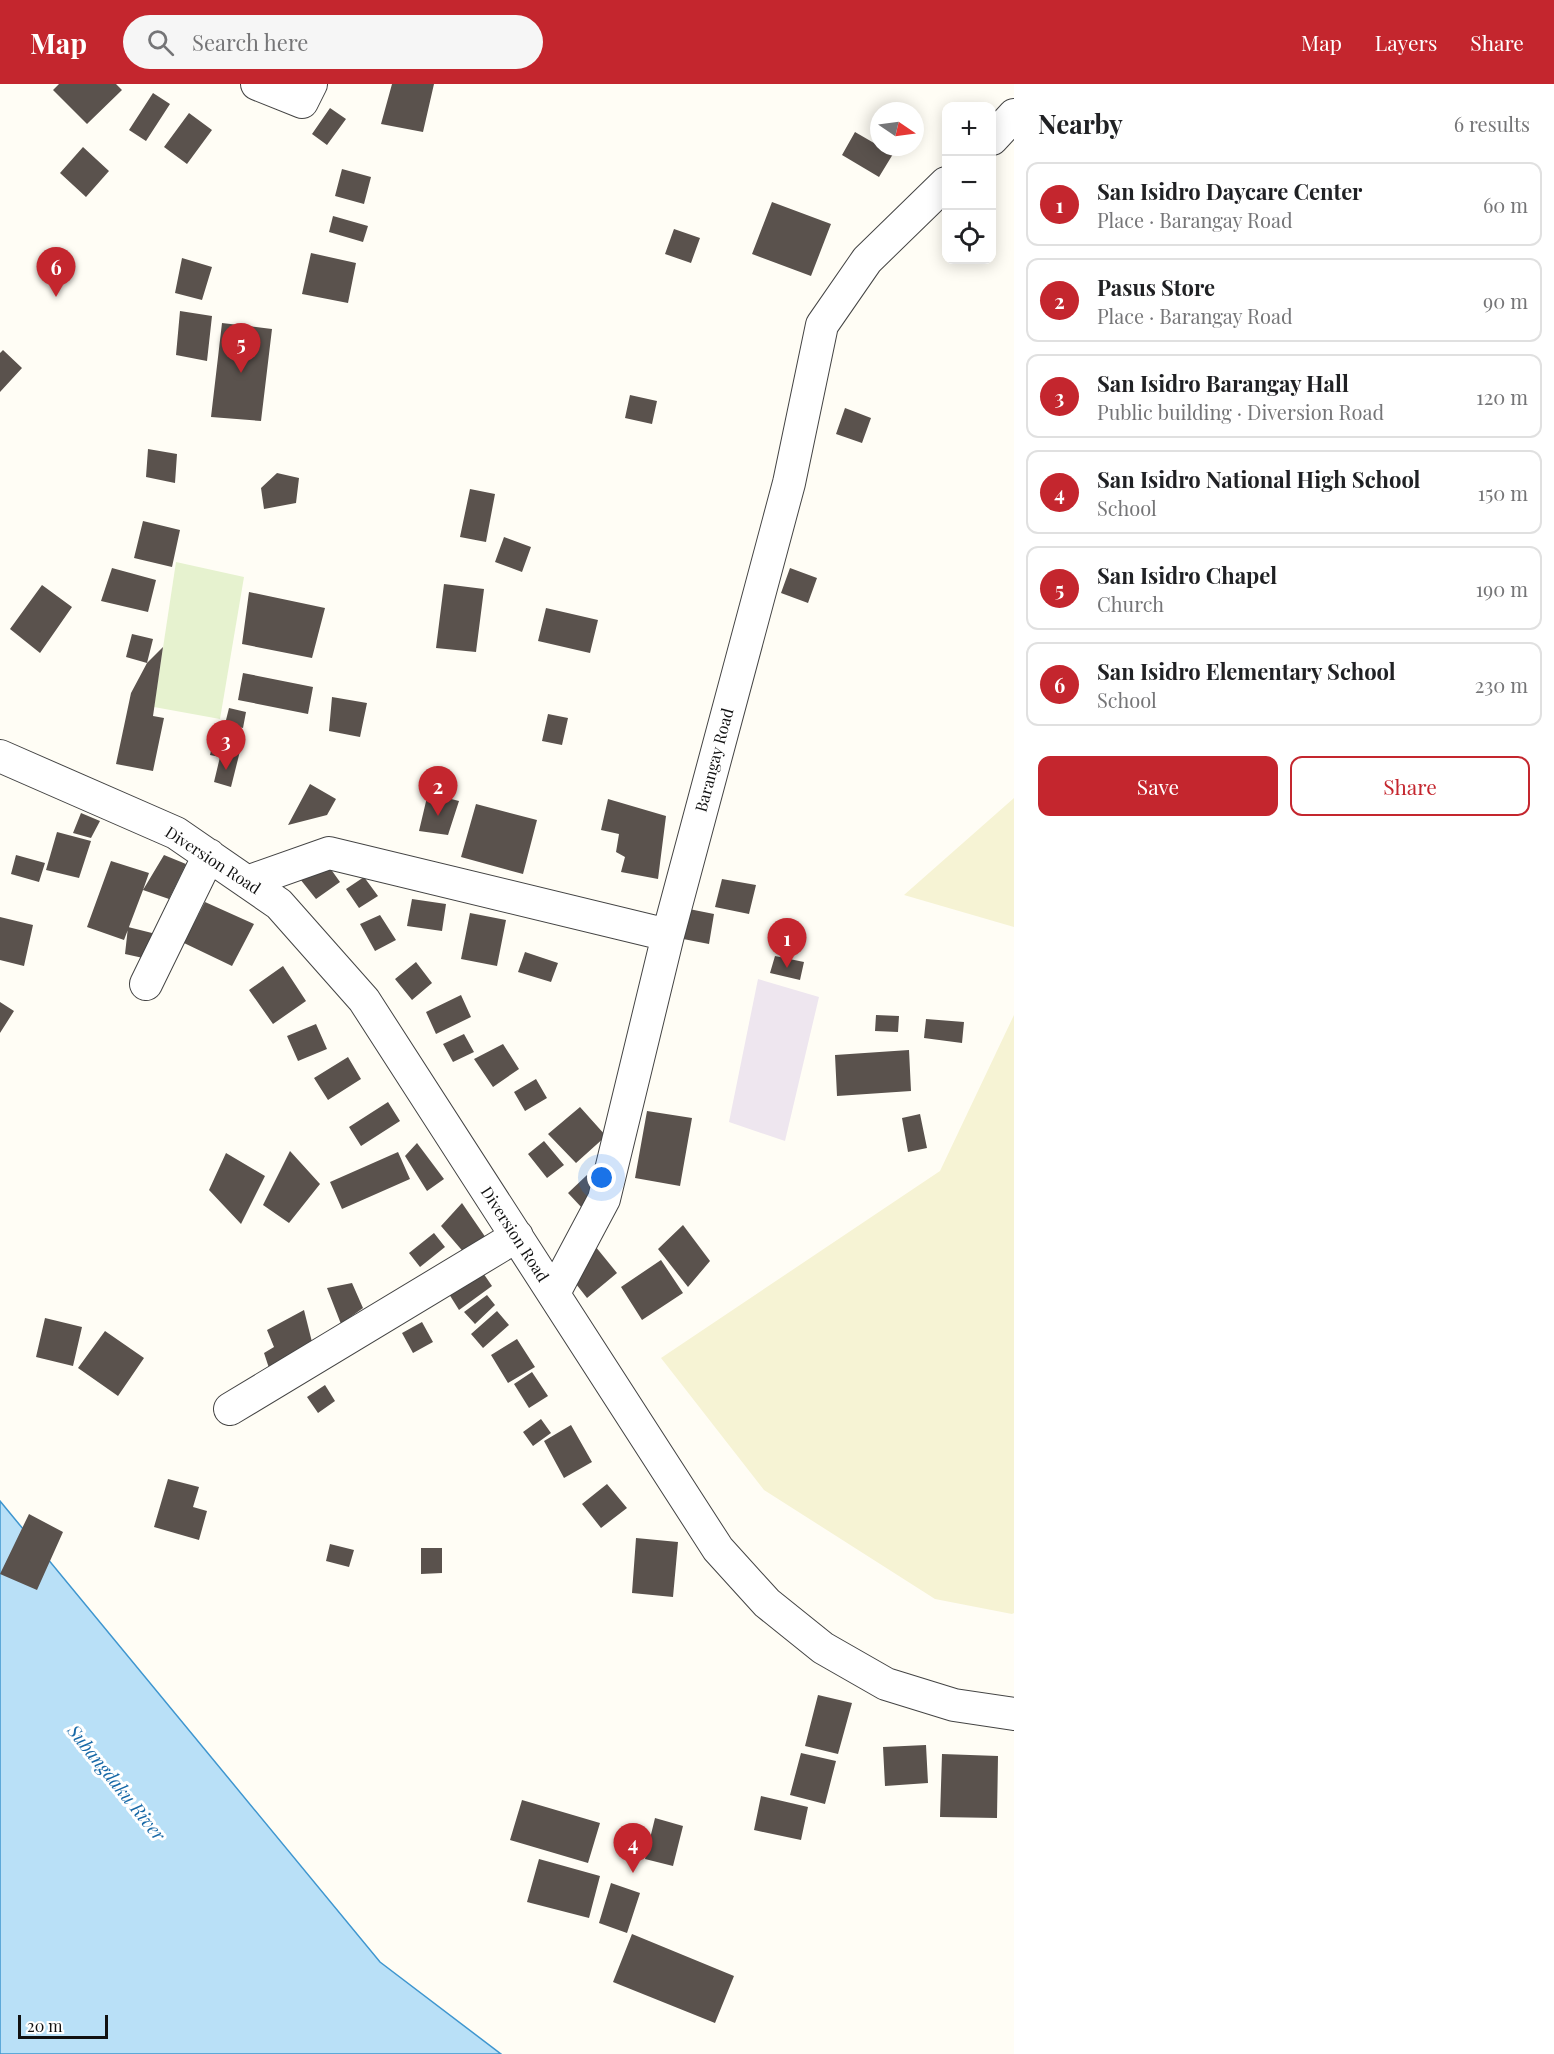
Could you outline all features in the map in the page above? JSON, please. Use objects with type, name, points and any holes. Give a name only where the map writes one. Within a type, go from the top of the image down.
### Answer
[{"type":"street","points":[[257,84],[302,102],[310,84]]},
{"type":"street","points":[[996,135],[1014,115]]},
{"type":"street","name":"Barangay Road","points":[[554,1293],[604,1199],[668,935],[789,483],[822,325],[867,260],[939,190]]},
{"type":"street","name":"Diversion Road","points":[[0,756],[176,833],[279,904],[364,1000],[718,1549],[767,1603],[823,1648],[886,1684],[954,1706],[1014,1714]]},
{"type":"street","points":[[247,882],[329,853],[668,935]]},
{"type":"street","points":[[146,984],[209,855]]},
{"type":"street","points":[[230,1409],[517,1236]]},
{"type":"shaded area","points":[[1014,798],[1014,927],[904,895]]},
{"type":"shaded area","points":[[758,979],[819,997],[785,1141],[729,1122]]},
{"type":"shaded area","points":[[1014,1015],[1014,1613],[1012,1614],[935,1599],[764,1490],[661,1358],[940,1171]]},
{"type":"green space","points":[[176,562],[244,577],[220,719],[154,707]]},
{"type":"water","name":"Subangdaku River","points":[[0,1501],[380,1962],[501,2054],[0,2054]]},
{"type":"building","points":[[59,84],[116,84],[122,90],[87,124],[53,90]]},
{"type":"building","points":[[392,84],[434,84],[423,132],[381,124]]},
{"type":"building","points":[[153,93],[170,104],[146,141],[129,130]]},
{"type":"building","points":[[330,108],[346,119],[327,145],[312,134]]},
{"type":"building","points":[[189,113],[212,130],[187,164],[164,147]]},
{"type":"building","points":[[855,132],[870,141],[870,156],[892,156],[879,177],[842,155]]},
{"type":"building","points":[[83,147],[109,171],[86,197],[60,173]]},
{"type":"building","points":[[342,169],[371,177],[364,204],[335,196]]},
{"type":"building","points":[[772,202],[831,224],[811,276],[752,254]]},
{"type":"building","points":[[333,216],[368,226],[363,242],[329,232]]},
{"type":"building","points":[[674,229],[700,238],[691,263],[665,254]]},
{"type":"building","points":[[311,253],[356,263],[348,303],[302,294]]},
{"type":"building","points":[[182,258],[212,267],[202,300],[175,293]]},
{"type":"building","points":[[180,311],[212,316],[207,361],[176,355]]},
{"type":"building","points":[[222,323],[272,329],[261,421],[211,417]]},
{"type":"building","points":[[3,350],[22,368],[0,392],[0,353]]},
{"type":"building","points":[[630,395],[657,401],[652,424],[625,418]]},
{"type":"building","points":[[845,408],[871,418],[862,443],[836,434]]},
{"type":"building","points":[[148,449],[177,454],[175,483],[146,477]]},
{"type":"building","points":[[277,473],[299,478],[296,503],[264,509],[261,488]]},
{"type":"building","points":[[470,489],[495,494],[486,542],[460,537]]},
{"type":"building","points":[[143,521],[180,530],[172,567],[134,558]]},
{"type":"building","points":[[504,537],[531,547],[522,572],[495,562]]},
{"type":"building","points":[[112,568],[156,580],[148,612],[101,601]]},
{"type":"building","points":[[790,568],[817,578],[808,603],[781,593]]},
{"type":"building","points":[[444,584],[484,589],[476,652],[436,648]]},
{"type":"building","points":[[42,585],[72,607],[40,653],[10,629]]},
{"type":"building","points":[[249,592],[325,608],[312,658],[242,644]]},
{"type":"building","points":[[546,608],[598,620],[590,653],[538,641]]},
{"type":"building","points":[[132,634],[153,639],[147,663],[126,657]]},
{"type":"building","points":[[163,647],[153,716],[164,718],[153,771],[116,764],[131,693],[147,663]]},
{"type":"building","points":[[243,673],[313,687],[308,714],[238,700]]},
{"type":"building","points":[[332,697],[367,703],[360,737],[329,731]]},
{"type":"building","points":[[229,708],[246,712],[243,728],[225,724]]},
{"type":"building","points":[[548,714],[568,718],[562,745],[542,741]]},
{"type":"building","points":[[216,728],[244,735],[231,787],[214,782],[220,757],[210,755]]},
{"type":"building","points":[[310,784],[336,799],[327,815],[288,825]]},
{"type":"building","points":[[428,793],[459,801],[448,835],[419,831]]},
{"type":"building","points":[[608,799],[666,816],[658,879],[621,872],[625,857],[616,852],[619,834],[601,830]]},
{"type":"building","points":[[476,804],[537,820],[523,874],[461,857]]},
{"type":"building","points":[[81,813],[100,821],[91,838],[73,833]]},
{"type":"building","points":[[57,832],[91,841],[79,878],[46,870]]},
{"type":"building","points":[[16,855],[45,863],[39,882],[11,874]]},
{"type":"building","points":[[164,855],[186,864],[169,899],[143,890]]},
{"type":"building","points":[[111,861],[149,873],[124,940],[87,927]]},
{"type":"building","points":[[325,861],[340,882],[316,899],[300,879]]},
{"type":"building","points":[[364,877],[378,896],[359,908],[346,889]]},
{"type":"building","points":[[722,879],[756,885],[749,914],[715,907]]},
{"type":"building","points":[[412,899],[446,904],[442,931],[407,926]]},
{"type":"building","points":[[205,902],[254,924],[232,966],[184,943]]},
{"type":"building","points":[[684,908],[714,914],[709,944],[678,938]]},
{"type":"building","points":[[470,913],[506,920],[497,966],[461,959]]},
{"type":"building","points":[[380,915],[396,940],[375,951],[360,924]]},
{"type":"building","points":[[0,917],[33,925],[24,966],[0,960]]},
{"type":"building","points":[[128,927],[160,935],[152,960],[125,954]]},
{"type":"building","points":[[525,952],[558,963],[551,982],[518,972]]},
{"type":"building","points":[[775,956],[804,962],[800,980],[770,973]]},
{"type":"building","points":[[416,962],[432,983],[412,1000],[395,979]]},
{"type":"building","points":[[283,966],[306,1001],[273,1024],[249,990]]},
{"type":"building","points":[[461,995],[471,1017],[436,1034],[426,1012]]},
{"type":"building","points":[[0,1002],[14,1011],[0,1033]]},
{"type":"building","points":[[876,1015],[899,1016],[898,1032],[875,1031]]},
{"type":"building","points":[[926,1019],[964,1022],[962,1043],[924,1038]]},
{"type":"building","points":[[316,1024],[327,1049],[298,1061],[287,1036]]},
{"type":"building","points":[[464,1034],[474,1052],[453,1062],[443,1044]]},
{"type":"building","points":[[503,1044],[519,1069],[493,1087],[474,1059]]},
{"type":"building","points":[[909,1050],[911,1091],[837,1096],[835,1055]]},
{"type":"building","points":[[348,1057],[361,1079],[328,1100],[314,1078]]},
{"type":"building","points":[[536,1079],[547,1098],[525,1111],[514,1092]]},
{"type":"building","points":[[388,1102],[400,1121],[361,1146],[349,1127]]},
{"type":"building","points":[[580,1107],[606,1136],[576,1163],[548,1134]]},
{"type":"building","points":[[647,1111],[692,1118],[680,1186],[635,1178]]},
{"type":"building","points":[[920,1114],[927,1148],[908,1152],[902,1118]]},
{"type":"building","points":[[544,1141],[564,1165],[547,1178],[528,1154]]},
{"type":"building","points":[[417,1143],[444,1179],[427,1191],[405,1156]]},
{"type":"building","points":[[290,1151],[320,1184],[289,1223],[263,1205]]},
{"type":"building","points":[[398,1152],[410,1179],[342,1209],[330,1182]]},
{"type":"building","points":[[226,1153],[265,1176],[241,1224],[209,1190]]},
{"type":"building","points":[[587,1175],[602,1191],[583,1209],[568,1193]]},
{"type":"building","points":[[462,1203],[486,1238],[466,1255],[441,1226]]},
{"type":"building","points":[[683,1225],[710,1261],[688,1287],[658,1249]]},
{"type":"building","points":[[434,1233],[445,1247],[420,1267],[409,1253]]},
{"type":"building","points":[[591,1241],[617,1273],[587,1298],[569,1275]]},
{"type":"building","points":[[661,1260],[683,1293],[642,1320],[621,1287]]},
{"type":"building","points":[[481,1270],[492,1286],[459,1310],[449,1294]]},
{"type":"building","points":[[352,1283],[363,1308],[341,1324],[327,1288]]},
{"type":"building","points":[[487,1295],[495,1305],[475,1324],[464,1312]]},
{"type":"building","points":[[304,1310],[313,1346],[269,1368],[264,1353],[274,1347],[267,1330]]},
{"type":"building","points":[[497,1311],[509,1325],[483,1348],[471,1334]]},
{"type":"building","points":[[45,1318],[82,1327],[73,1366],[36,1357]]},
{"type":"building","points":[[422,1322],[433,1342],[413,1353],[402,1333]]},
{"type":"building","points":[[105,1331],[144,1358],[118,1396],[78,1368]]},
{"type":"building","points":[[517,1339],[535,1367],[508,1383],[491,1355]]},
{"type":"building","points":[[532,1372],[548,1396],[529,1408],[514,1384]]},
{"type":"building","points":[[325,1385],[335,1401],[318,1413],[307,1397]]},
{"type":"building","points":[[541,1419],[551,1433],[533,1446],[523,1432]]},
{"type":"building","points":[[571,1425],[592,1462],[564,1478],[544,1441]]},
{"type":"building","points":[[168,1479],[199,1487],[193,1507],[207,1511],[199,1540],[154,1527]]},
{"type":"building","points":[[607,1484],[627,1508],[601,1528],[582,1504]]},
{"type":"building","points":[[29,1514],[63,1532],[37,1590],[0,1574]]},
{"type":"building","points":[[636,1538],[678,1542],[673,1597],[632,1593]]},
{"type":"building","points":[[330,1544],[354,1550],[349,1567],[326,1561]]},
{"type":"building","points":[[421,1548],[442,1548],[442,1573],[421,1574]]},
{"type":"building","points":[[818,1695],[852,1703],[838,1754],[805,1746]]},
{"type":"building","points":[[926,1745],[928,1783],[885,1786],[883,1747]]},
{"type":"building","points":[[801,1753],[836,1761],[825,1804],[790,1795]]},
{"type":"building","points":[[942,1754],[998,1756],[997,1818],[940,1817]]},
{"type":"building","points":[[761,1796],[808,1807],[801,1840],[754,1830]]},
{"type":"building","points":[[522,1800],[600,1823],[588,1863],[510,1840]]},
{"type":"building","points":[[655,1818],[683,1826],[673,1866],[645,1859]]},
{"type":"building","points":[[539,1859],[600,1876],[589,1918],[527,1902]]},
{"type":"building","points":[[611,1883],[640,1893],[627,1933],[599,1923]]},
{"type":"building","points":[[632,1934],[734,1976],[715,2023],[613,1982]]},
{"type":"place","name":"San Isidro Elementary School","points":[[56,297]]},
{"type":"place","name":"San Isidro Chapel","points":[[241,373]]},
{"type":"place","name":"San Isidro Barangay Hall","points":[[226,770]]},
{"type":"place","name":"Pasus Store","points":[[438,816]]},
{"type":"place","name":"San Isidro Daycare Center","points":[[787,968]]},
{"type":"place","name":"San Isidro National High School","points":[[633,1873]]}]
